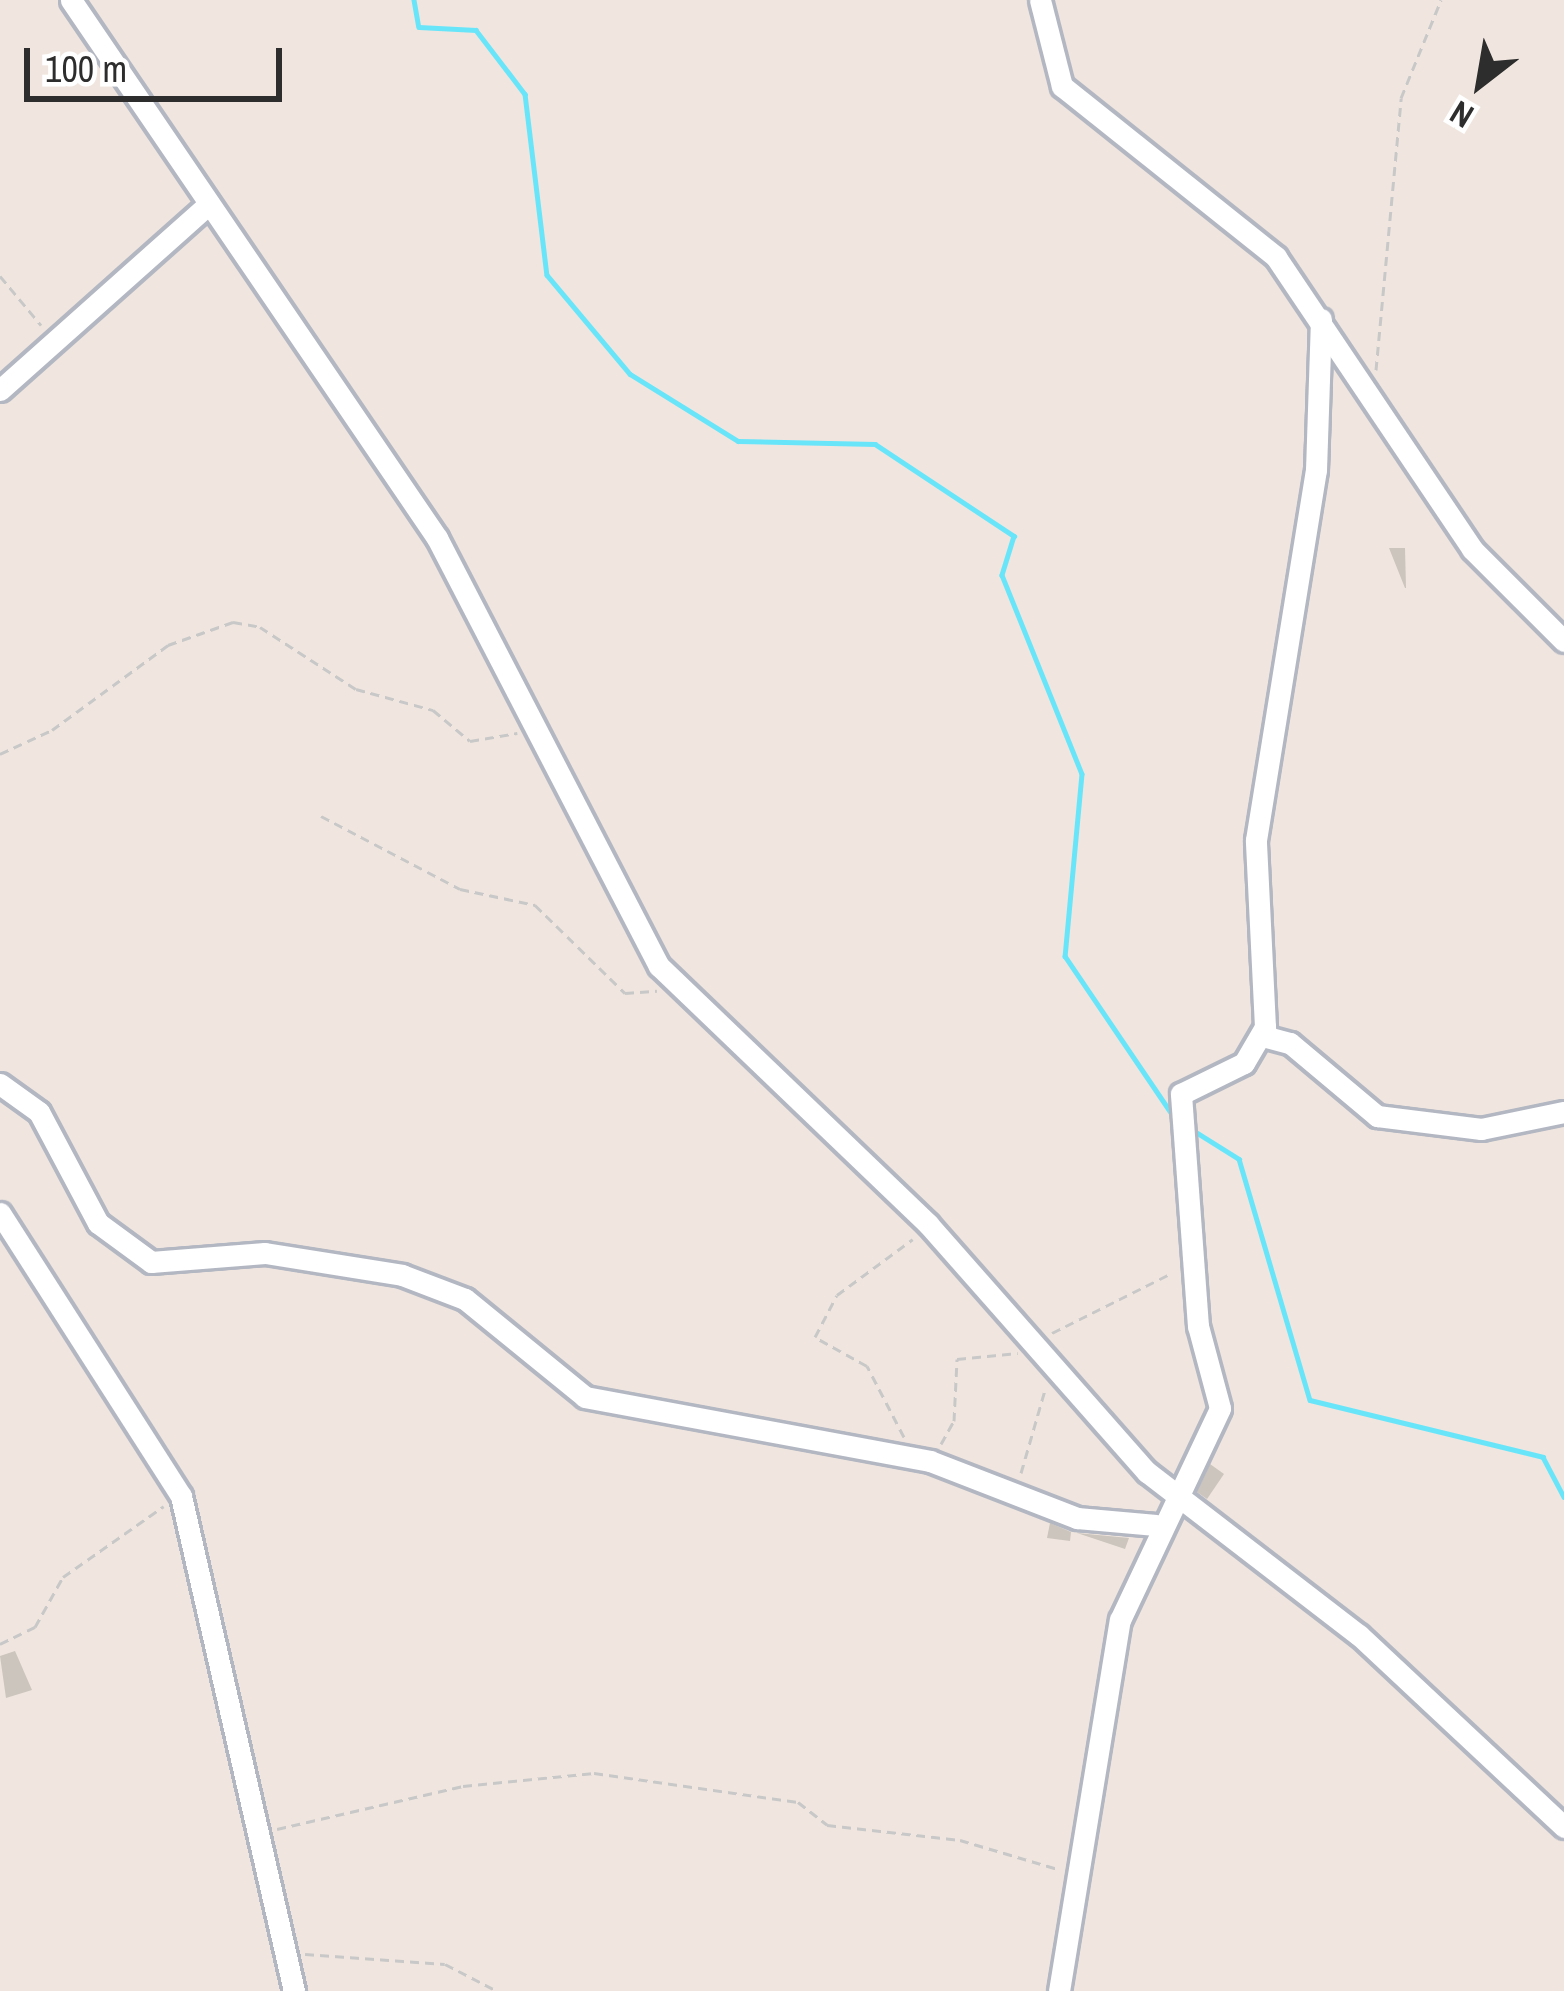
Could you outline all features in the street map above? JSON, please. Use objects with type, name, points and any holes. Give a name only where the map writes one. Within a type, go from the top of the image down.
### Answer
[{"type":"street","points":[[71,0],[437,538],[614,896],[673,980],[928,1224],[1056,1376],[1172,1494],[1359,1634],[1564,1827]]},
{"type":"street","points":[[1040,0],[1062,86],[1276,256],[1371,389],[1472,548],[1564,641]]},
{"type":"street","points":[[0,390],[48,337],[208,204]]},
{"type":"street","points":[[1058,1991],[1083,1875],[1102,1685],[1156,1525],[1220,1408],[1198,1326],[1182,1088],[1244,1063],[1263,1036],[1256,841],[1316,470],[1321,319]]},
{"type":"street","points":[[1263,1036],[1290,1043],[1377,1116],[1481,1129],[1564,1112]]},
{"type":"street","points":[[0,1084],[39,1112],[98,1223],[151,1262],[265,1252],[402,1275],[465,1299],[585,1397],[924,1460],[1016,1498],[1156,1525]]},
{"type":"street","points":[[0,1213],[181,1496],[294,1991]]},
{"type":"path","points":[[1371,389],[1402,98],[1441,0]]},
{"type":"path","points":[[0,276],[48,337]]},
{"type":"path","points":[[0,754],[168,645],[233,622],[260,627],[356,689],[433,710],[470,741],[530,729]]},
{"type":"path","points":[[321,815],[460,889],[535,905],[632,997],[673,980]]},
{"type":"path","points":[[928,1224],[837,1295],[815,1337],[867,1366],[924,1460],[955,1421],[948,1376],[957,1359],[999,1363],[1196,1264]]},
{"type":"path","points":[[1016,1498],[1056,1376]]},
{"type":"path","points":[[0,1644],[35,1627],[63,1577],[181,1496]]},
{"type":"path","points":[[259,1832],[463,1786],[594,1773],[798,1802],[827,1825],[960,1840],[1083,1875]]},
{"type":"path","points":[[285,1953],[446,1964],[497,1991]]},
{"type":"building","points":[[1389,548],[1405,548],[1406,588],[1405,588]]},
{"type":"building","points":[[1210,1464],[1224,1474],[1207,1499],[1197,1492]]},
{"type":"building","points":[[1050,1523],[1071,1532],[1070,1541],[1047,1538]]},
{"type":"building","points":[[1077,1533],[1129,1538],[1125,1549]]},
{"type":"building","points":[[15,1651],[32,1690],[6,1698],[0,1656]]},
{"type":"waterway","points":[[414,0],[419,27],[476,30],[525,94],[547,275],[630,374],[738,441],[875,444],[1014,536],[1002,575],[1082,774],[1065,956],[1176,1120]]},
{"type":"waterway","points":[[1191,1129],[1239,1159],[1310,1400],[1543,1457],[1564,1497]]}]
